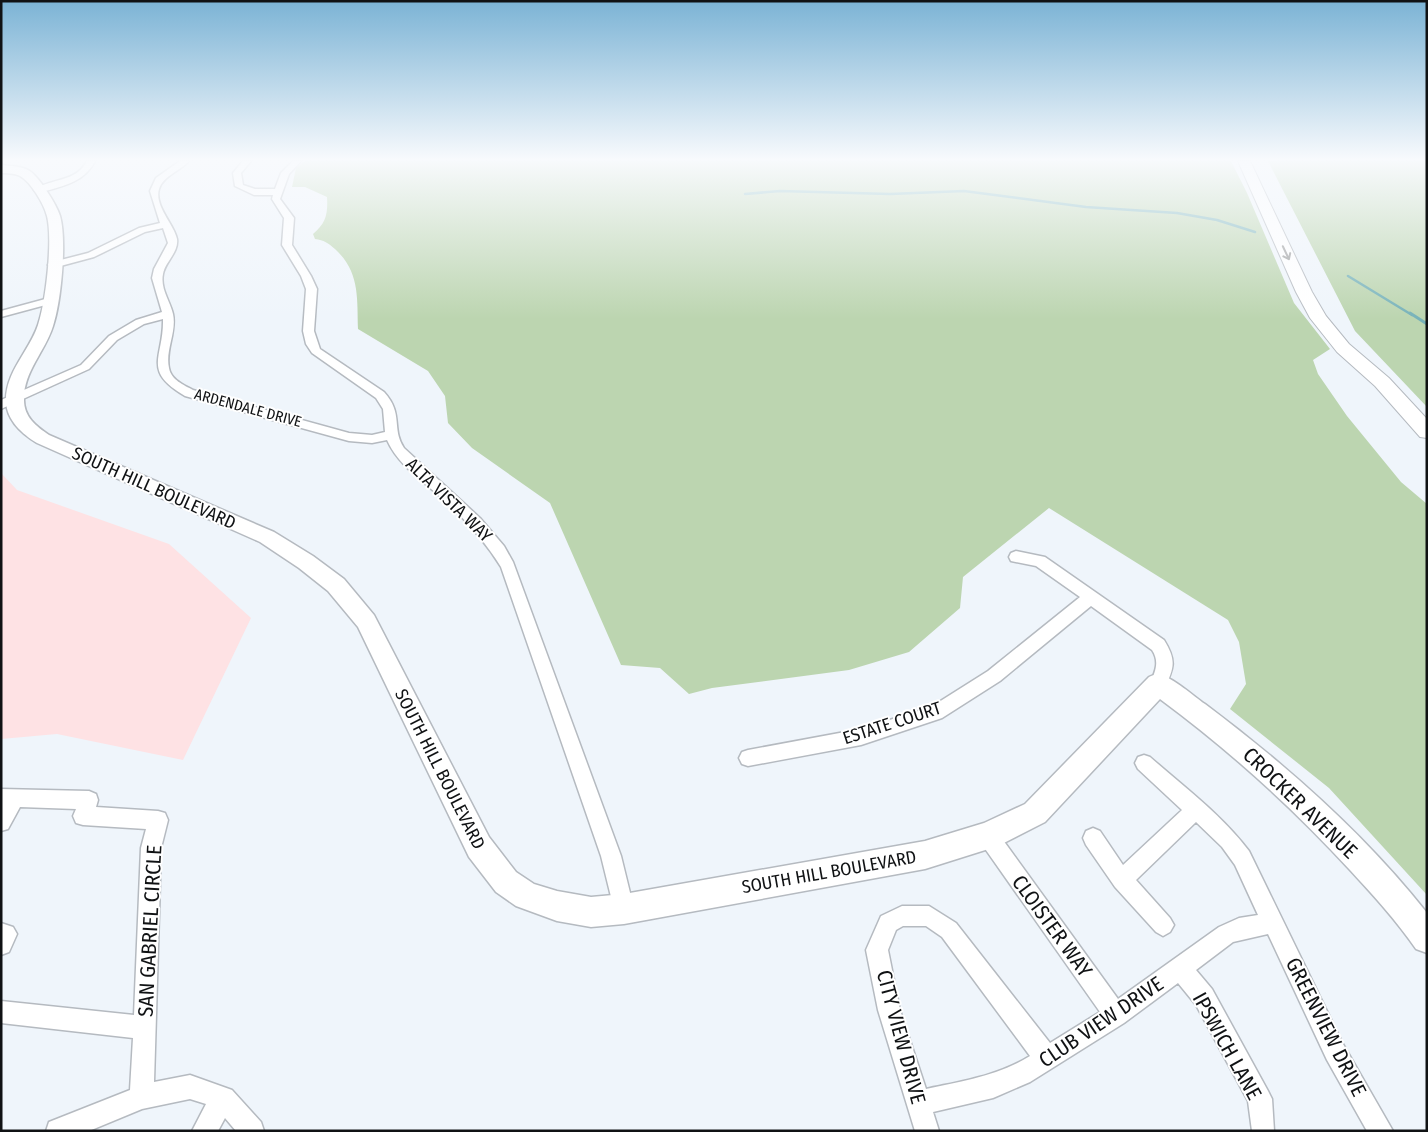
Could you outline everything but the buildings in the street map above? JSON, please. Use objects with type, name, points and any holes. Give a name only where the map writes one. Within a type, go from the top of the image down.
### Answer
[{"type":"main road","points":[[1268,214],[1304,292],[1316,313],[1343,348],[1382,382]]},
{"type":"main road","points":[[1284,214],[1295,235]]},
{"type":"main road","points":[[1324,296],[1340,325],[1382,382],[1427,432]]},
{"type":"street","points":[[8,403],[20,374],[40,339],[46,324],[55,240],[53,214]]},
{"type":"street","name":"ARDENDALE DRIVE","points":[[162,214],[172,237],[169,251],[159,268],[157,278],[168,314],[170,328],[163,351],[163,366],[169,379],[181,389],[349,437],[372,439],[392,435]]},
{"type":"street","name":"ALTA VISTA WAY","points":[[286,214],[289,224],[286,234],[287,244],[309,282],[312,295],[307,332],[309,343],[316,351],[380,395],[389,404],[392,413],[392,435],[397,448],[406,459],[485,531],[498,547],[508,566],[613,862],[624,909]]},
{"type":"street","points":[[53,265],[91,256],[142,230],[166,225]]},
{"type":"street","points":[[1,314],[49,300]]},
{"type":"street","points":[[8,403],[85,367],[113,338],[140,322],[168,314]]},
{"type":"street","name":"SOUTH HILL BOULEVARD","points":[[8,403],[30,431],[43,440],[267,537],[306,562],[336,585],[366,621],[479,847],[489,862],[506,882],[526,896],[557,906],[591,912],[624,909],[925,855],[988,836],[1035,813],[1158,684]]},
{"type":"street","points":[[1016,557],[1040,561],[1158,645],[1165,656],[1166,666],[1158,684]]},
{"type":"street","name":"ESTATE COURT","points":[[748,758],[861,737],[936,713],[994,676],[1091,597]]},
{"type":"street","name":"CROCKER AVENUE","points":[[1158,684],[1248,751],[1315,812],[1409,913],[1427,938]]},
{"type":"street","name":"GREENVIEW DRIVE","points":[[1144,763],[1229,840],[1242,858],[1336,1052],[1381,1131]]},
{"type":"street","name":"SAN GABRIEL CIRCLE","points":[[1,822],[8,798],[89,800],[83,816],[158,820],[151,848],[142,1097]]},
{"type":"street","points":[[1122,880],[1196,809]]},
{"type":"street","name":"CLOISTER WAY","points":[[988,836],[1116,1015]]},
{"type":"street","points":[[1092,838],[1122,880],[1163,925]]},
{"type":"street","name":"CITY VIEW DRIVE","points":[[927,1131],[889,1010],[878,950],[888,923],[902,916],[930,916],[949,930],[1047,1058]]},
{"type":"street","name":"CLUB VIEW DRIVE","points":[[918,1103],[993,1086],[1022,1074],[1116,1015],[1226,934],[1239,929],[1273,923]]},
{"type":"street","points":[[1,934],[6,934],[1,944]]},
{"type":"street","name":"IPSWICH LANE","points":[[1180,968],[1204,997],[1260,1099],[1263,1128]]},
{"type":"street","name":"SAN GABRIEL CIRCLE","points":[[1,1012],[145,1028]]},
{"type":"street","points":[[58,1131],[142,1097],[190,1087],[224,1098],[252,1131]]},
{"type":"street","points":[[204,1131],[224,1098]]},
{"type":"shaded area","points":[[1,473],[17,490],[169,544],[251,618],[183,760],[57,734],[1,739]]},
{"type":"green space","points":[[326,214],[1256,214],[1294,303],[1330,349],[1313,360],[1318,374],[1347,416],[1401,482],[1427,504],[1427,895],[1329,788],[1230,709],[1246,684],[1239,642],[1228,620],[1049,508],[963,577],[960,608],[909,652],[849,670],[712,688],[689,694],[660,668],[621,665],[550,503],[472,448],[448,423],[445,396],[428,371],[358,329],[356,286],[349,267],[335,249],[326,242],[315,239],[313,234],[321,226]]},
{"type":"green space","points":[[1295,214],[1427,214],[1427,407],[1355,331]]},
{"type":"waterway","points":[[1182,214],[1217,220],[1255,232]]},
{"type":"waterway","points":[[1348,276],[1412,315]]},
{"type":"waterway","points":[[1410,313],[1427,324]]}]
